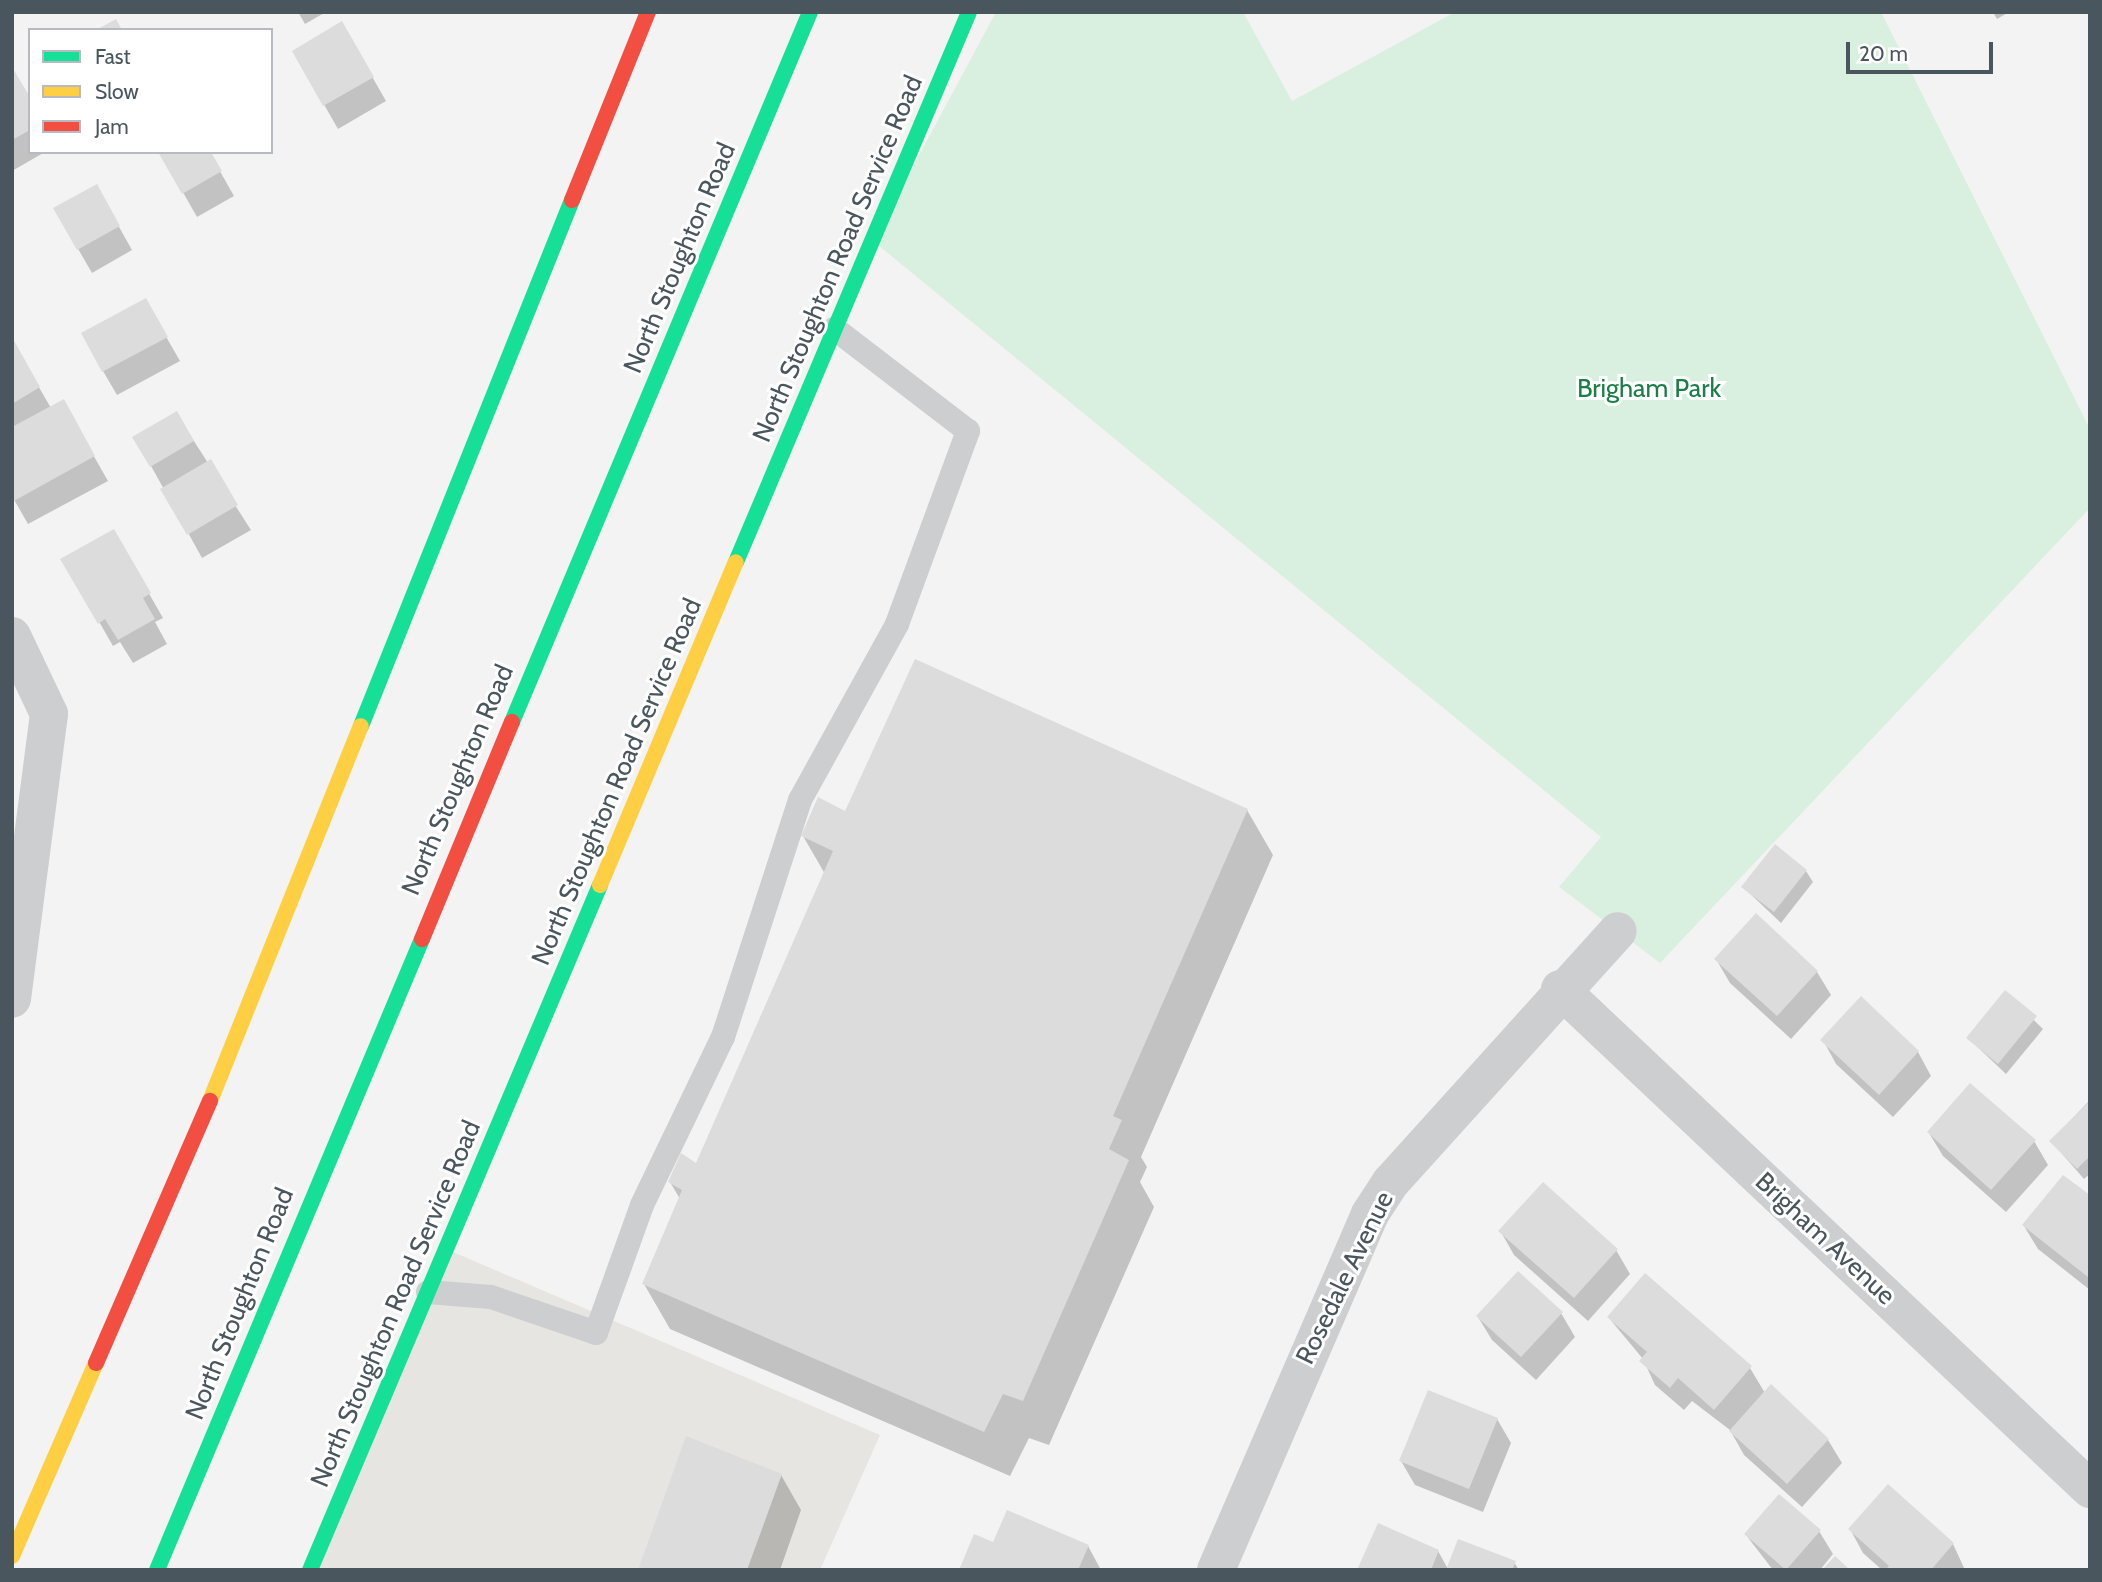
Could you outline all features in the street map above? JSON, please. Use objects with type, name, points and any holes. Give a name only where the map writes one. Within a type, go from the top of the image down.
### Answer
[{"type":"main road","points":[[12,1556],[209,1104],[648,12]]},
{"type":"main road","name":"North Stoughton Road","points":[[157,1570],[810,12]]},
{"type":"main road","name":"North Stoughton Road Service Road","points":[[310,1570],[969,12]]},
{"type":"street","points":[[12,636],[49,714],[12,999]]},
{"type":"street","name":"Rosedale Avenue","points":[[1216,1570],[1370,1214],[1560,989],[1618,931]]},
{"type":"street","name":"Brigham Avenue","points":[[1560,989],[2090,1489]]},
{"type":"lane","points":[[428,1292],[491,1297],[596,1333],[642,1205],[723,1037],[800,800],[897,624],[968,431],[835,329]]},
{"type":"shaded area","points":[[446,1249],[880,1435],[820,1570],[310,1570]]},
{"type":"green space","name":"Brigham Park","points":[[996,12],[1243,12],[1292,101],[1455,12],[1881,12],[2090,429],[2090,508],[1660,963],[1559,887],[1601,837],[873,241]]},
{"type":"building","points":[[116,19],[121,28],[100,28]]},
{"type":"building","points":[[342,21],[374,77],[323,106],[292,51]]},
{"type":"building","points":[[12,67],[28,94],[28,131],[12,140]]},
{"type":"building","points":[[159,154],[212,154],[222,171],[182,194]]},
{"type":"building","points":[[97,184],[120,226],[77,250],[53,208]]},
{"type":"building","points":[[146,298],[168,337],[102,372],[81,333]]},
{"type":"building","points":[[12,337],[40,387],[12,404]]},
{"type":"building","points":[[64,399],[95,456],[12,502],[12,427]]},
{"type":"building","points":[[177,411],[194,441],[150,467],[132,437]]},
{"type":"building","points":[[211,459],[238,505],[187,535],[160,489]]},
{"type":"building","points":[[114,529],[151,593],[143,598],[155,619],[118,640],[105,619],[98,624],[60,559]]},
{"type":"building","points":[[915,659],[1248,809],[1113,1116],[1122,1120],[1109,1149],[1129,1160],[1023,1401],[1003,1394],[984,1432],[642,1284],[682,1190],[668,1182],[681,1153],[696,1163],[833,851],[801,836],[818,797],[845,811]]},
{"type":"building","points":[[1775,844],[1807,870],[1774,912],[1741,887]]},
{"type":"building","points":[[1756,913],[1818,971],[1777,1016],[1714,959]]},
{"type":"building","points":[[2005,990],[2037,1016],[1998,1064],[1966,1038]]},
{"type":"building","points":[[1861,996],[1919,1051],[1879,1095],[1820,1040]]},
{"type":"building","points":[[1970,1083],[2036,1140],[1991,1190],[1927,1132]]},
{"type":"building","points":[[2090,1101],[2090,1156],[2077,1169],[2049,1141]]},
{"type":"building","points":[[2063,1175],[2090,1195],[2088,1277],[2022,1225]]},
{"type":"building","points":[[1543,1182],[1618,1249],[1574,1298],[1498,1231]]},
{"type":"building","points":[[1518,1271],[1563,1312],[1521,1357],[1476,1316]]},
{"type":"building","points":[[1645,1273],[1752,1366],[1714,1410],[1678,1378],[1670,1388],[1639,1361],[1647,1352],[1607,1317]]},
{"type":"building","points":[[1771,1384],[1829,1439],[1787,1484],[1729,1431]]},
{"type":"building","points":[[1428,1390],[1498,1418],[1469,1489],[1399,1461]]},
{"type":"building","points":[[686,1436],[782,1474],[747,1570],[638,1570]]},
{"type":"building","points":[[1888,1484],[1954,1543],[1931,1570],[1885,1570],[1889,1566],[1848,1529]]},
{"type":"building","points":[[1779,1494],[1821,1530],[1786,1570],[1744,1534]]},
{"type":"building","points":[[1007,1510],[1089,1545],[1078,1570],[959,1570],[974,1534],[993,1542]]},
{"type":"building","points":[[1378,1523],[1439,1550],[1431,1570],[1357,1570]]},
{"type":"building","points":[[1458,1539],[1516,1561],[1512,1570],[1446,1570]]},
{"type":"building","points":[[1835,1556],[1850,1570],[1822,1570]]},
{"type":"traffic: fast","points":[[512,722],[810,12]]},
{"type":"traffic: fast","points":[[736,562],[969,12]]},
{"type":"traffic: fast","points":[[361,726],[572,200]]},
{"type":"traffic: fast","points":[[310,1570],[600,885]]},
{"type":"traffic: fast","points":[[157,1570],[422,939]]},
{"type":"traffic: slow","points":[[600,885],[736,562]]},
{"type":"traffic: slow","points":[[210,1101],[361,726]]},
{"type":"traffic: slow","points":[[12,1556],[96,1363]]},
{"type":"traffic: jam","points":[[572,200],[648,12]]},
{"type":"traffic: jam","points":[[422,939],[512,722]]},
{"type":"traffic: jam","points":[[96,1363],[210,1101]]}]
